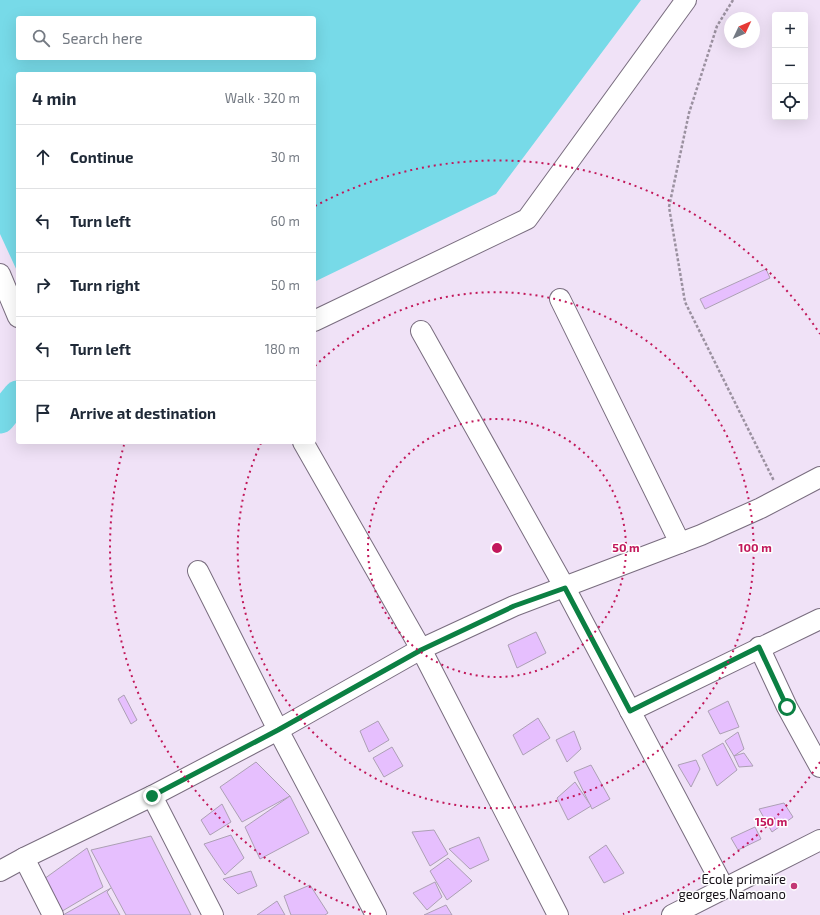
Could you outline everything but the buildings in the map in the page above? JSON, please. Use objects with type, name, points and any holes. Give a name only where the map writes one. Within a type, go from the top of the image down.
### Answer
[{"type":"street","points":[[316,319],[527,219],[686,0]]},
{"type":"street","points":[[0,274],[16,312]]},
{"type":"street","points":[[560,299],[680,543]]},
{"type":"street","points":[[421,331],[565,588],[724,888]]},
{"type":"street","points":[[304,444],[421,650],[558,915]]},
{"type":"street","points":[[0,871],[152,796],[278,730],[421,650],[514,606],[565,588],[701,535],[782,497],[820,477]]},
{"type":"street","points":[[198,571],[278,730],[376,915]]},
{"type":"street","points":[[630,711],[759,647],[820,619]]},
{"type":"street","points":[[759,647],[787,707],[820,767]]},
{"type":"street","points":[[152,796],[213,915]]},
{"type":"street","points":[[672,915],[820,840]]},
{"type":"street","points":[[24,858],[53,915]]},
{"type":"path","points":[[733,0],[717,26],[689,113],[669,207],[685,302],[782,497]]},
{"type":"water","points":[[0,0],[641,0],[496,194],[316,281],[316,72],[16,72],[16,269],[0,234]]},
{"type":"waterway","points":[[0,418],[16,398]]},
{"type":"place","name":"Ecole primaire georges Namoano","points":[[794,886]]},
{"type":"route","points":[[152,796],[278,730],[421,650],[514,606],[565,588],[630,711],[759,647],[787,707]]}]
